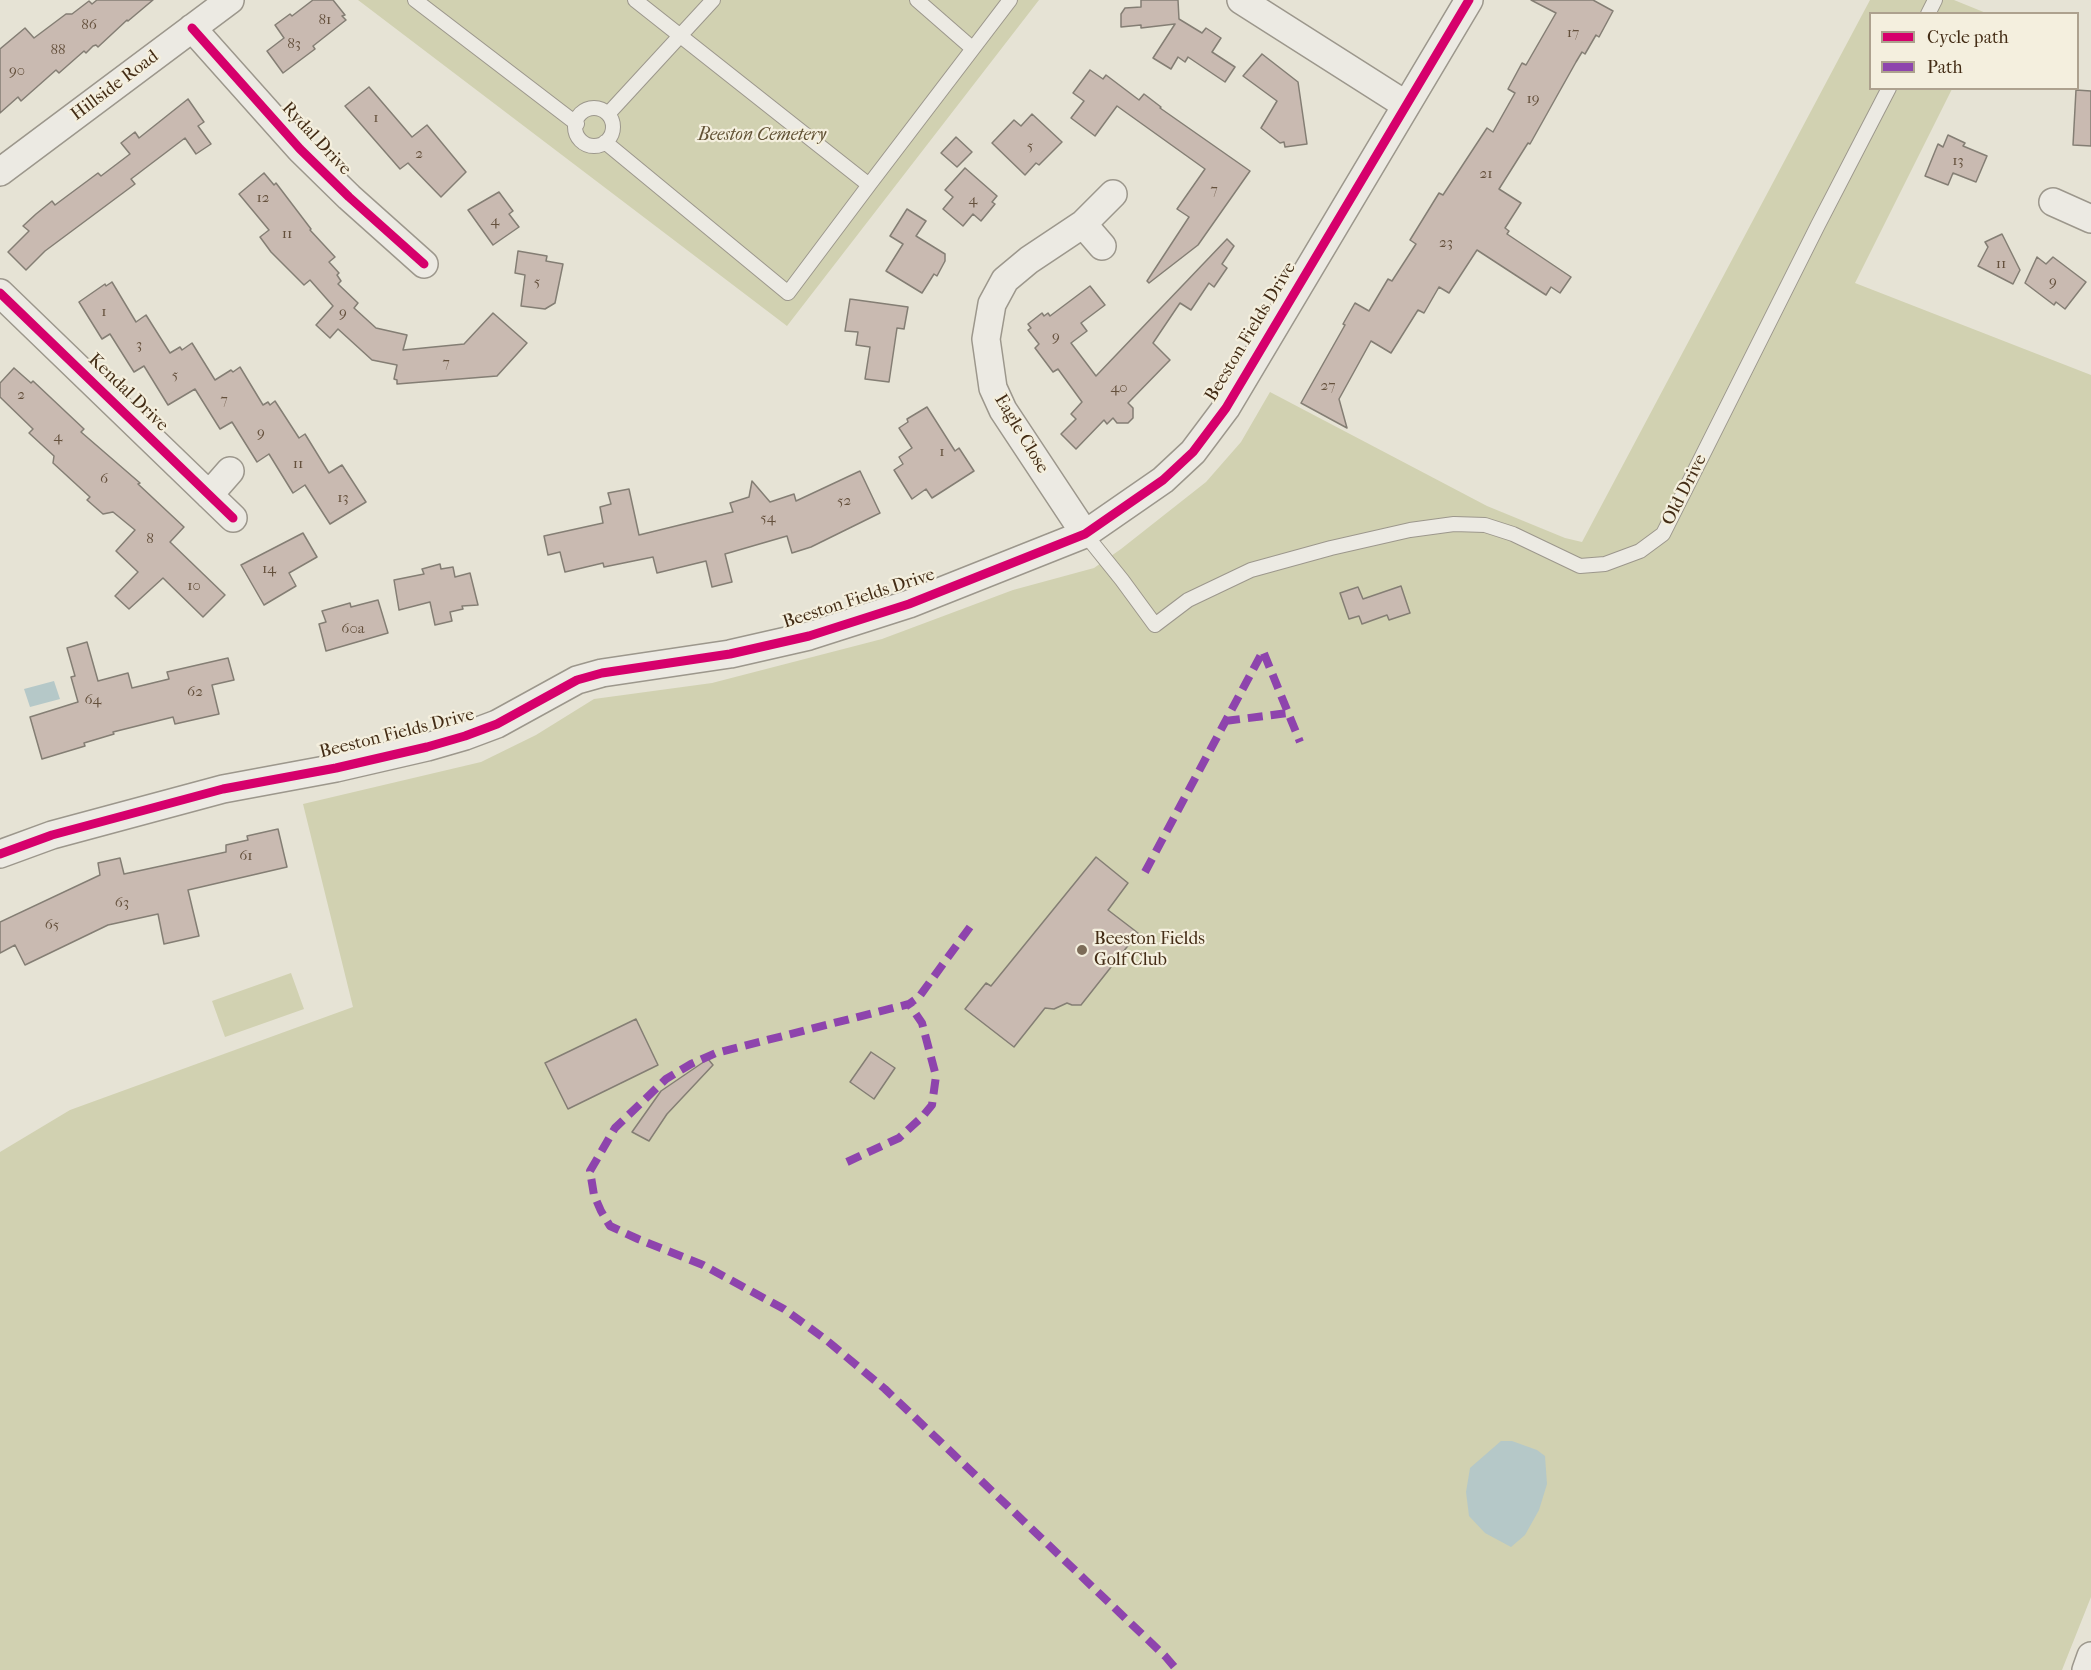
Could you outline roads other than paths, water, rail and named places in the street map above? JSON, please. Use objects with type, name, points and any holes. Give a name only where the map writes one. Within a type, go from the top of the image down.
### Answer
[{"type":"street","name":"Hillside Road","points":[[0,172],[230,0]]},
{"type":"street","points":[[1241,0],[1406,105]]},
{"type":"street","name":"Beeston Fields Drive","points":[[0,854],[52,836],[223,789],[336,768],[465,736],[497,724],[577,680],[602,673],[730,654],[809,636],[909,603],[1085,534],[1163,480],[1193,452],[1226,408],[1469,0]]},
{"type":"street","name":"Rydal Drive","points":[[192,28],[300,148],[348,197],[424,264]]},
{"type":"street","name":"Eagle Close","points":[[1085,534],[1003,410],[993,388],[986,339],[992,304],[1005,280],[1029,260],[1083,224],[1113,194]]},
{"type":"street","points":[[2053,202],[2091,219]]},
{"type":"street","points":[[1083,224],[1102,246]]},
{"type":"street","name":"Kendal Drive","points":[[0,293],[232,518]]},
{"type":"street","points":[[209,495],[230,471]]},
{"type":"street","points":[[2085,1670],[2091,1656]]},
{"type":"lane","points":[[415,0],[577,124]]},
{"type":"lane","points":[[635,0],[869,185]]},
{"type":"lane","points":[[608,114],[712,0]]},
{"type":"lane","points":[[917,0],[972,48]]},
{"type":"lane","points":[[604,142],[788,293],[1010,0]]},
{"type":"lane","name":"Old Drive","points":[[1085,534],[1155,625],[1188,600],[1251,570],[1332,548],[1455,524],[1485,525],[1513,534],[1580,566],[1605,564],[1640,550],[1663,534],[1888,90]]},
{"type":"lane","points":[[591,108],[601,109],[608,114],[613,124],[612,136],[600,146],[586,145],[576,135],[575,129],[580,114],[591,108]]},
{"type":"place","name":"Beeston Fields Golf Club","points":[[1082,950]]},
{"type":"park label","name":"Beeston Cemetery","points":[[762,136]]}]
